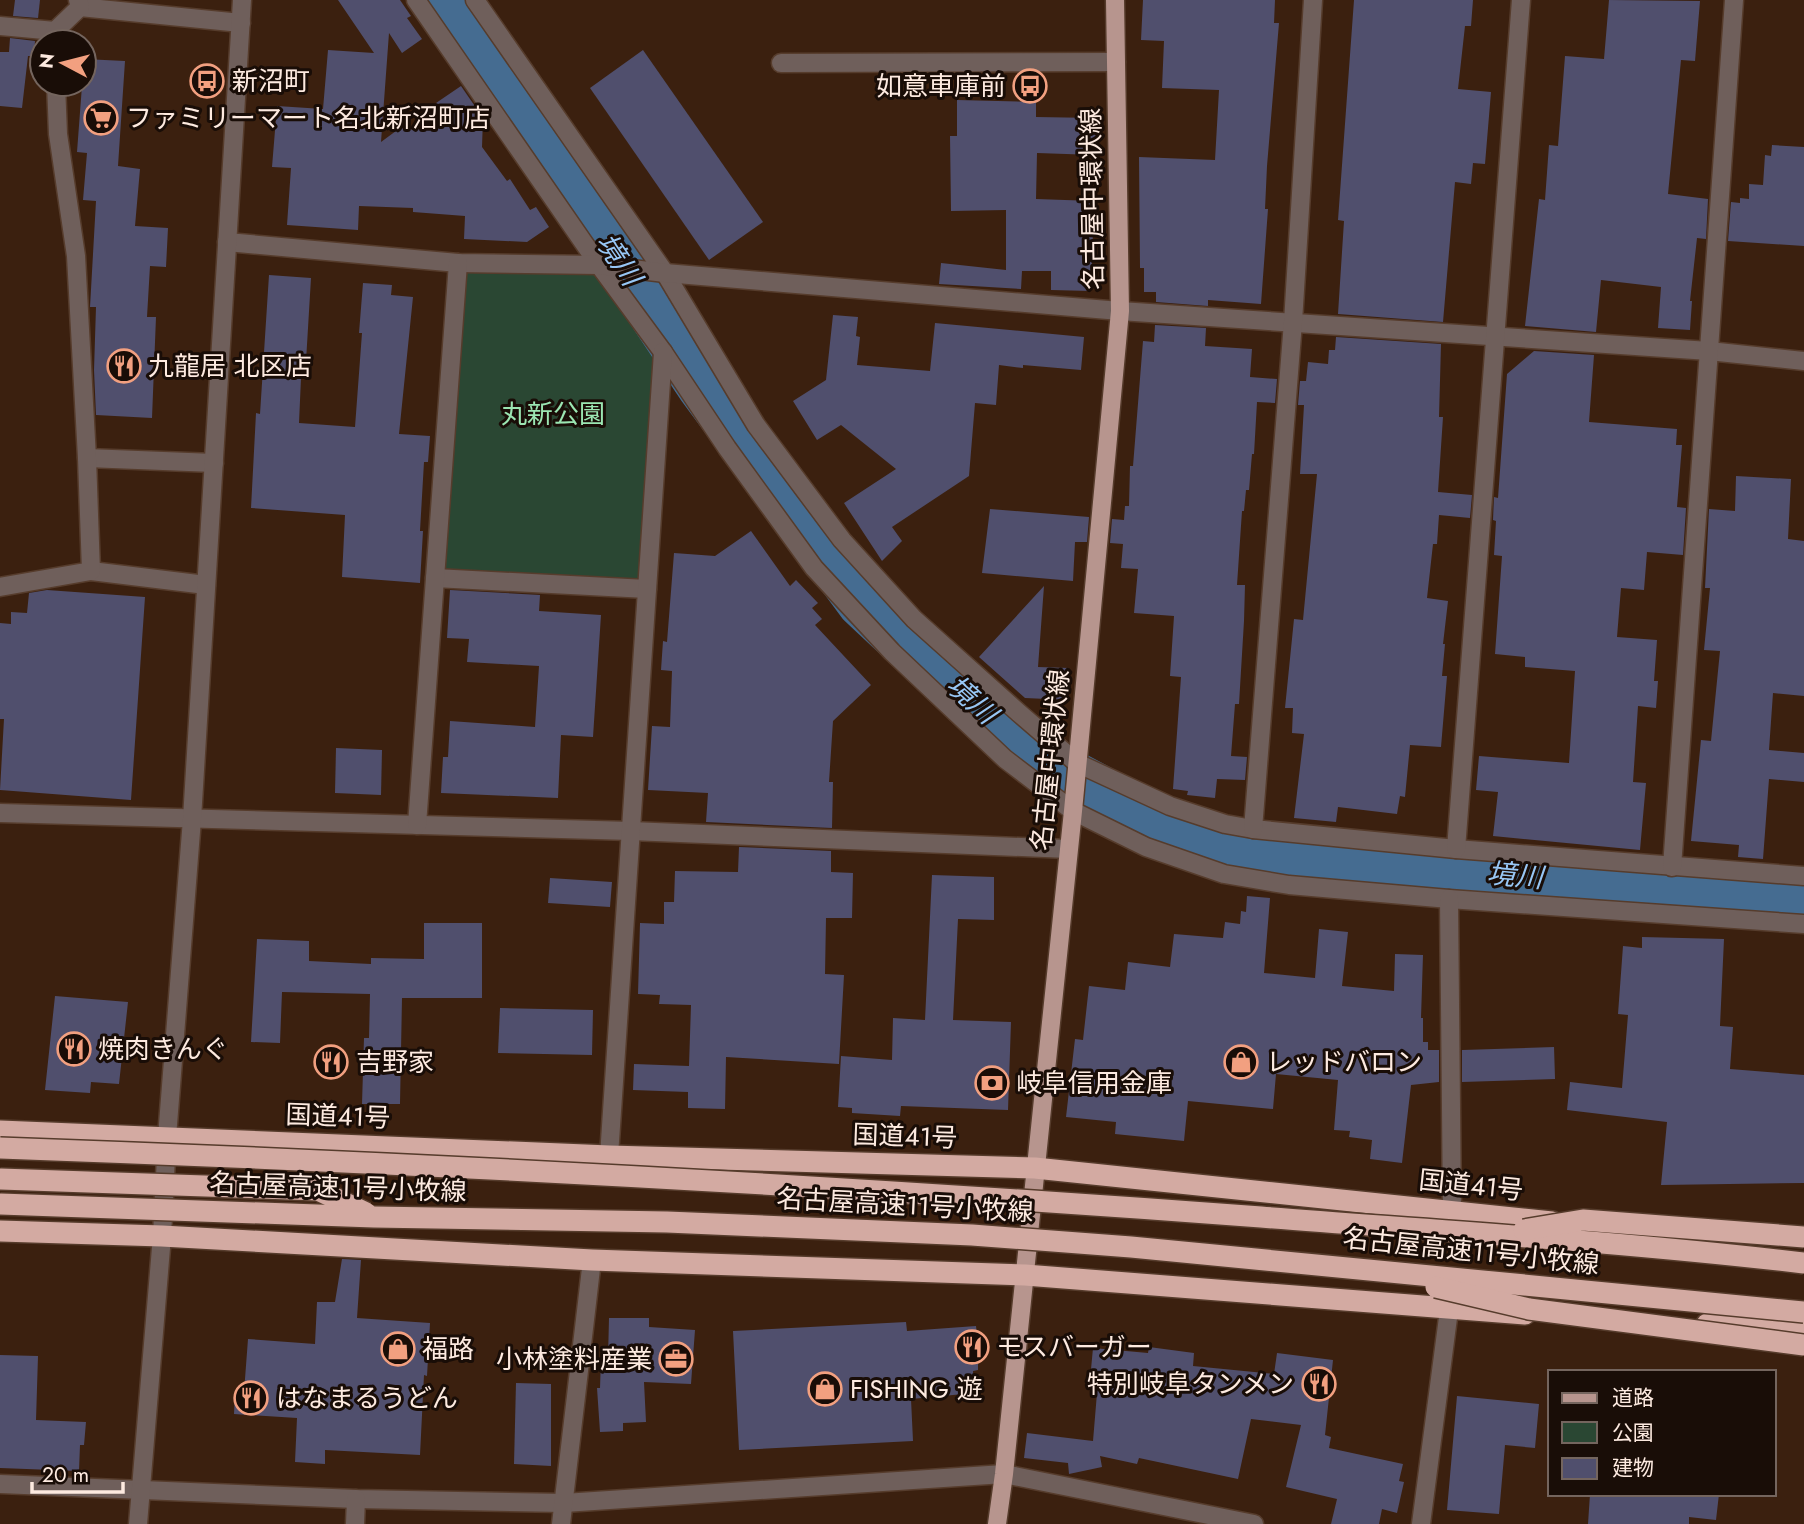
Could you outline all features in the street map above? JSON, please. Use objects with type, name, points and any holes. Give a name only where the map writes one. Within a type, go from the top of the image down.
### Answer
[{"type":"highway","name":"国道41号","points":[[0,1131],[610,1156],[1035,1168],[1804,1247]]},
{"type":"highway","name":"名古屋高速11号小牧線","points":[[0,1148],[312,1159],[1019,1200],[1494,1235],[1804,1263]]},
{"type":"highway","points":[[0,1179],[318,1190],[374,1217]]},
{"type":"highway","name":"名古屋高速11号小牧線","points":[[0,1204],[374,1217],[667,1222],[972,1234],[1358,1268],[1804,1312]]},
{"type":"highway","points":[[1494,1235],[1583,1220],[1804,1237]]},
{"type":"highway","points":[[0,1231],[162,1236],[592,1260],[1025,1275],[1449,1310],[1804,1329]]},
{"type":"highway","points":[[1358,1268],[1529,1309],[1804,1345]]},
{"type":"main road","name":"名古屋中環状線","points":[[997,1524],[1077,767],[1120,311],[1115,0]]},
{"type":"street","points":[[138,1524],[192,819],[243,0]]},
{"type":"street","points":[[416,0],[600,266],[663,352],[727,448],[814,568],[891,652],[1005,760],[1146,847],[1224,874],[1289,884],[1449,899],[1804,924]]},
{"type":"street","points":[[475,0],[663,273],[756,425],[842,540],[914,619],[1077,767],[1170,806],[1225,824],[1253,829],[1456,849],[1804,876]]},
{"type":"street","points":[[1253,829],[1293,322],[1312,0]]},
{"type":"street","points":[[1456,849],[1521,0]]},
{"type":"street","points":[[1672,867],[1734,0]]},
{"type":"street","points":[[61,28],[79,3],[241,23]]},
{"type":"street","points":[[0,26],[28,32]]},
{"type":"street","points":[[781,63],[1116,62]]},
{"type":"street","points":[[57,98],[58,134],[76,256],[88,458],[91,571]]},
{"type":"street","points":[[227,242],[458,263],[600,266],[1120,311],[1497,335],[1804,361]]},
{"type":"street","points":[[417,825],[458,263]]},
{"type":"street","points":[[610,1156],[663,352]]},
{"type":"street","points":[[88,458],[214,463]]},
{"type":"street","points":[[0,587],[91,571],[206,585]]},
{"type":"street","points":[[435,578],[647,589]]},
{"type":"street","points":[[0,813],[631,831],[1068,849]]},
{"type":"street","points":[[1449,899],[1452,1212]]},
{"type":"street","points":[[561,1524],[592,1260]]},
{"type":"street","points":[[1421,1524],[1449,1310]]},
{"type":"street","points":[[0,1484],[356,1499],[564,1503],[1004,1474],[1254,1524]]},
{"type":"street","points":[[355,1524],[356,1499]]},
{"type":"green space","name":"丸新公園","points":[[460,265],[598,268],[660,353],[645,586],[437,576]]},
{"type":"building","points":[[15,0],[40,0],[38,18],[13,16]]},
{"type":"building","points":[[338,0],[400,0],[411,16],[407,18],[422,39],[402,53],[389,33],[381,142],[400,128],[416,130],[441,111],[436,103],[461,86],[483,118],[482,147],[507,181],[510,179],[530,210],[536,207],[549,227],[527,242],[464,239],[465,216],[413,212],[413,208],[359,206],[358,230],[287,225],[291,168],[272,167],[277,106],[323,109],[328,50],[374,53]]},
{"type":"building","points":[[1143,0],[1275,0],[1274,23],[1279,23],[1267,166],[1265,209],[1268,209],[1261,304],[1208,300],[1208,306],[1156,302],[1156,292],[1144,292],[1144,268],[1140,268],[1139,157],[1215,160],[1219,90],[1162,88],[1164,41],[1141,40]]},
{"type":"building","points":[[1354,0],[1473,0],[1471,26],[1465,26],[1458,89],[1491,92],[1485,164],[1473,163],[1471,184],[1455,182],[1443,322],[1338,314],[1344,221],[1338,220]]},
{"type":"building","points":[[1609,0],[1700,1],[1695,61],[1681,60],[1668,194],[1708,199],[1706,239],[1697,238],[1690,301],[1690,330],[1658,328],[1661,287],[1601,280],[1596,332],[1525,326],[1539,199],[1545,200],[1549,145],[1558,146],[1565,56],[1604,59]]},
{"type":"building","points":[[10,38],[28,40],[22,108],[0,106],[0,52],[9,52]]},
{"type":"building","points":[[643,50],[763,222],[709,260],[590,88]]},
{"type":"building","points":[[98,60],[125,61],[118,166],[140,169],[135,226],[168,228],[166,267],[150,266],[147,317],[156,317],[152,418],[96,415],[96,307],[90,307],[96,201],[83,200],[87,153],[77,152],[81,98],[98,98]]},
{"type":"building","points":[[957,100],[1036,102],[1036,117],[1096,118],[1095,155],[1037,153],[1036,199],[1094,201],[1091,291],[1051,290],[1051,271],[1022,271],[1021,289],[939,284],[941,263],[1006,270],[1006,210],[951,211],[950,136],[957,136]]},
{"type":"building","points":[[1772,145],[1804,147],[1804,246],[1728,241],[1731,202],[1740,203],[1740,198],[1749,199],[1749,184],[1763,185],[1765,155],[1771,156]]},
{"type":"building","points":[[269,275],[311,278],[305,378],[301,378],[299,423],[355,427],[363,283],[392,285],[391,295],[413,297],[399,434],[430,436],[428,462],[424,462],[420,583],[342,577],[345,515],[251,508],[256,413],[260,414]]},
{"type":"building","points":[[833,315],[858,317],[856,336],[860,337],[857,365],[930,371],[935,323],[1084,337],[1081,370],[999,365],[996,405],[975,403],[969,476],[892,527],[902,541],[882,561],[844,503],[896,469],[841,425],[817,440],[793,401],[826,380]]},
{"type":"building","points":[[1155,325],[1206,328],[1205,346],[1252,349],[1250,377],[1277,379],[1275,403],[1257,402],[1254,454],[1249,490],[1246,490],[1242,511],[1237,585],[1245,585],[1244,621],[1239,704],[1235,704],[1231,756],[1247,757],[1245,780],[1217,779],[1215,798],[1187,795],[1188,791],[1173,789],[1181,677],[1170,676],[1174,616],[1134,613],[1138,569],[1121,568],[1123,544],[1110,543],[1112,519],[1124,520],[1125,506],[1129,506],[1130,466],[1133,466],[1143,341],[1154,342]]},
{"type":"building","points":[[1336,337],[1441,344],[1439,417],[1443,417],[1438,492],[1472,495],[1470,518],[1439,515],[1437,544],[1433,544],[1427,598],[1448,601],[1443,644],[1442,676],[1447,676],[1441,747],[1410,745],[1405,797],[1400,796],[1397,814],[1338,807],[1336,822],[1294,818],[1304,734],[1292,733],[1293,708],[1285,708],[1294,619],[1303,620],[1317,474],[1300,474],[1304,405],[1298,405],[1300,381],[1306,381],[1308,362],[1328,364],[1329,350],[1335,350]]},
{"type":"building","points":[[1534,351],[1594,355],[1589,422],[1677,429],[1676,445],[1682,445],[1677,507],[1686,508],[1683,555],[1647,552],[1644,590],[1621,588],[1617,637],[1657,640],[1654,681],[1658,681],[1656,708],[1638,706],[1633,782],[1646,783],[1640,850],[1493,836],[1498,792],[1476,790],[1479,756],[1569,763],[1575,671],[1525,667],[1525,657],[1495,654],[1502,556],[1494,555],[1496,521],[1493,520],[1494,497],[1498,498],[1507,374]]},
{"type":"building","points":[[1736,476],[1791,479],[1788,539],[1804,541],[1804,696],[1773,693],[1769,750],[1804,753],[1804,782],[1769,779],[1763,859],[1738,857],[1739,845],[1691,841],[1701,740],[1711,741],[1720,651],[1704,650],[1710,588],[1705,588],[1709,509],[1735,511]]},
{"type":"building","points":[[990,509],[1089,517],[1087,542],[1075,542],[1073,581],[982,573]]},
{"type":"building","points":[[751,531],[790,586],[796,580],[818,603],[812,608],[822,619],[815,625],[871,685],[833,721],[829,782],[833,782],[832,828],[706,822],[708,793],[648,790],[652,726],[670,727],[672,671],[661,670],[663,641],[667,642],[674,553],[715,556]]},
{"type":"building","points":[[1044,586],[1038,667],[1069,668],[1068,700],[1025,698],[979,657]]},
{"type":"building","points":[[47,590],[145,597],[131,800],[0,790],[4,719],[0,719],[0,623],[11,624],[11,612],[27,613],[29,593]]},
{"type":"building","points":[[450,590],[540,595],[539,611],[601,615],[593,737],[561,735],[558,798],[441,793],[443,757],[448,757],[450,721],[535,727],[539,666],[467,662],[469,639],[447,638]]},
{"type":"building","points":[[336,748],[382,750],[381,795],[335,793]]},
{"type":"building","points":[[739,847],[831,851],[831,872],[853,873],[852,918],[826,918],[825,974],[844,975],[839,1064],[726,1057],[725,1109],[688,1108],[688,1092],[633,1090],[634,1064],[689,1066],[691,1005],[659,1004],[660,995],[638,994],[640,923],[664,924],[664,902],[674,902],[675,871],[738,872]]},
{"type":"building","points":[[932,875],[994,877],[994,920],[958,919],[953,1020],[1011,1022],[1008,1110],[901,1106],[900,1116],[852,1113],[852,1108],[838,1107],[841,1056],[892,1060],[893,1018],[925,1020]]},
{"type":"building","points":[[550,878],[612,882],[610,907],[548,903]]},
{"type":"building","points":[[1247,896],[1270,898],[1264,973],[1315,978],[1319,929],[1348,932],[1342,986],[1394,991],[1395,954],[1423,955],[1423,1042],[1428,1042],[1428,1050],[1439,1050],[1439,1082],[1411,1085],[1402,1163],[1370,1159],[1372,1140],[1349,1137],[1350,1131],[1334,1130],[1338,1080],[1276,1074],[1273,1109],[1188,1101],[1184,1141],[1115,1134],[1116,1122],[1066,1117],[1075,1039],[1083,1040],[1089,986],[1125,990],[1128,962],[1170,967],[1174,934],[1223,938],[1225,922],[1240,924],[1241,911],[1246,912]]},
{"type":"building","points":[[424,923],[482,923],[482,998],[402,998],[400,1104],[362,1104],[364,1038],[369,1038],[370,994],[282,992],[280,1043],[251,1042],[257,939],[309,941],[309,961],[371,964],[371,958],[424,959]]},
{"type":"building","points":[[1642,937],[1724,939],[1720,1026],[1733,1027],[1730,1069],[1804,1075],[1804,1183],[1661,1185],[1667,1122],[1567,1110],[1570,1082],[1622,1088],[1628,1015],[1618,1014],[1623,946],[1642,948]]},
{"type":"building","points":[[55,996],[128,1002],[119,1084],[91,1082],[90,1093],[45,1090]]},
{"type":"building","points":[[500,1008],[593,1010],[592,1055],[498,1053]]},
{"type":"building","points":[[1554,1047],[1555,1079],[1462,1082],[1462,1050]]},
{"type":"building","points":[[342,1259],[361,1260],[357,1318],[430,1323],[420,1455],[325,1450],[325,1464],[295,1462],[297,1418],[234,1414],[235,1392],[244,1392],[248,1339],[315,1344],[317,1302],[335,1302]]},
{"type":"building","points":[[609,1318],[649,1318],[649,1327],[695,1330],[691,1384],[644,1382],[646,1422],[623,1423],[623,1431],[600,1432],[597,1388],[600,1388],[601,1358],[608,1358]]},
{"type":"building","points":[[906,1322],[907,1331],[976,1326],[978,1344],[978,1370],[973,1371],[974,1393],[911,1399],[913,1441],[739,1450],[733,1331]]},
{"type":"building","points":[[1149,1347],[1194,1353],[1193,1366],[1274,1374],[1277,1353],[1333,1360],[1325,1435],[1331,1437],[1329,1448],[1403,1464],[1399,1481],[1404,1482],[1397,1513],[1382,1509],[1379,1524],[1331,1524],[1337,1499],[1286,1487],[1301,1425],[1251,1419],[1238,1479],[1139,1458],[1137,1464],[1100,1456],[1102,1467],[1069,1474],[1068,1463],[1024,1458],[1027,1433],[1093,1441],[1098,1381],[1090,1380],[1093,1348],[1148,1353]]},
{"type":"building","points":[[0,1355],[38,1356],[36,1420],[86,1422],[84,1445],[80,1445],[79,1471],[0,1468]]},
{"type":"building","points":[[516,1383],[551,1384],[551,1466],[514,1464]]},
{"type":"building","points":[[1457,1396],[1539,1404],[1535,1448],[1505,1445],[1499,1514],[1447,1510]]},
{"type":"building","points":[[1590,1496],[1719,1496],[1716,1520],[1689,1517],[1689,1524],[1588,1524]]},
{"type":"waterway","name":"境川","points":[[446,0],[704,386],[863,601],[978,709],[1043,762],[1165,827],[1237,852],[1291,859],[1804,899]]},
{"type":"place","name":"新沼町","points":[[207,81]]},
{"type":"place","name":"如意車庫前","points":[[1030,86]]},
{"type":"place","name":"ファミリーマート名北新沼町店","points":[[101,118]]},
{"type":"place","name":"九龍居 北区店","points":[[124,366]]},
{"type":"place","name":"焼肉きんぐ","points":[[74,1049]]},
{"type":"place","name":"吉野家","points":[[331,1062]]},
{"type":"place","name":"レッドバロン","points":[[1241,1062]]},
{"type":"place","name":"岐阜信用金庫","points":[[992,1083]]},
{"type":"place","name":"モスバーガー","points":[[972,1347]]},
{"type":"place","name":"福路","points":[[398,1349]]},
{"type":"place","name":"小林塗料産業","points":[[676,1359]]},
{"type":"place","name":"特別岐阜タンメン","points":[[1319,1384]]},
{"type":"place","name":"FISHING 遊","points":[[825,1389]]},
{"type":"place","name":"はなまるうどん","points":[[251,1398]]}]
